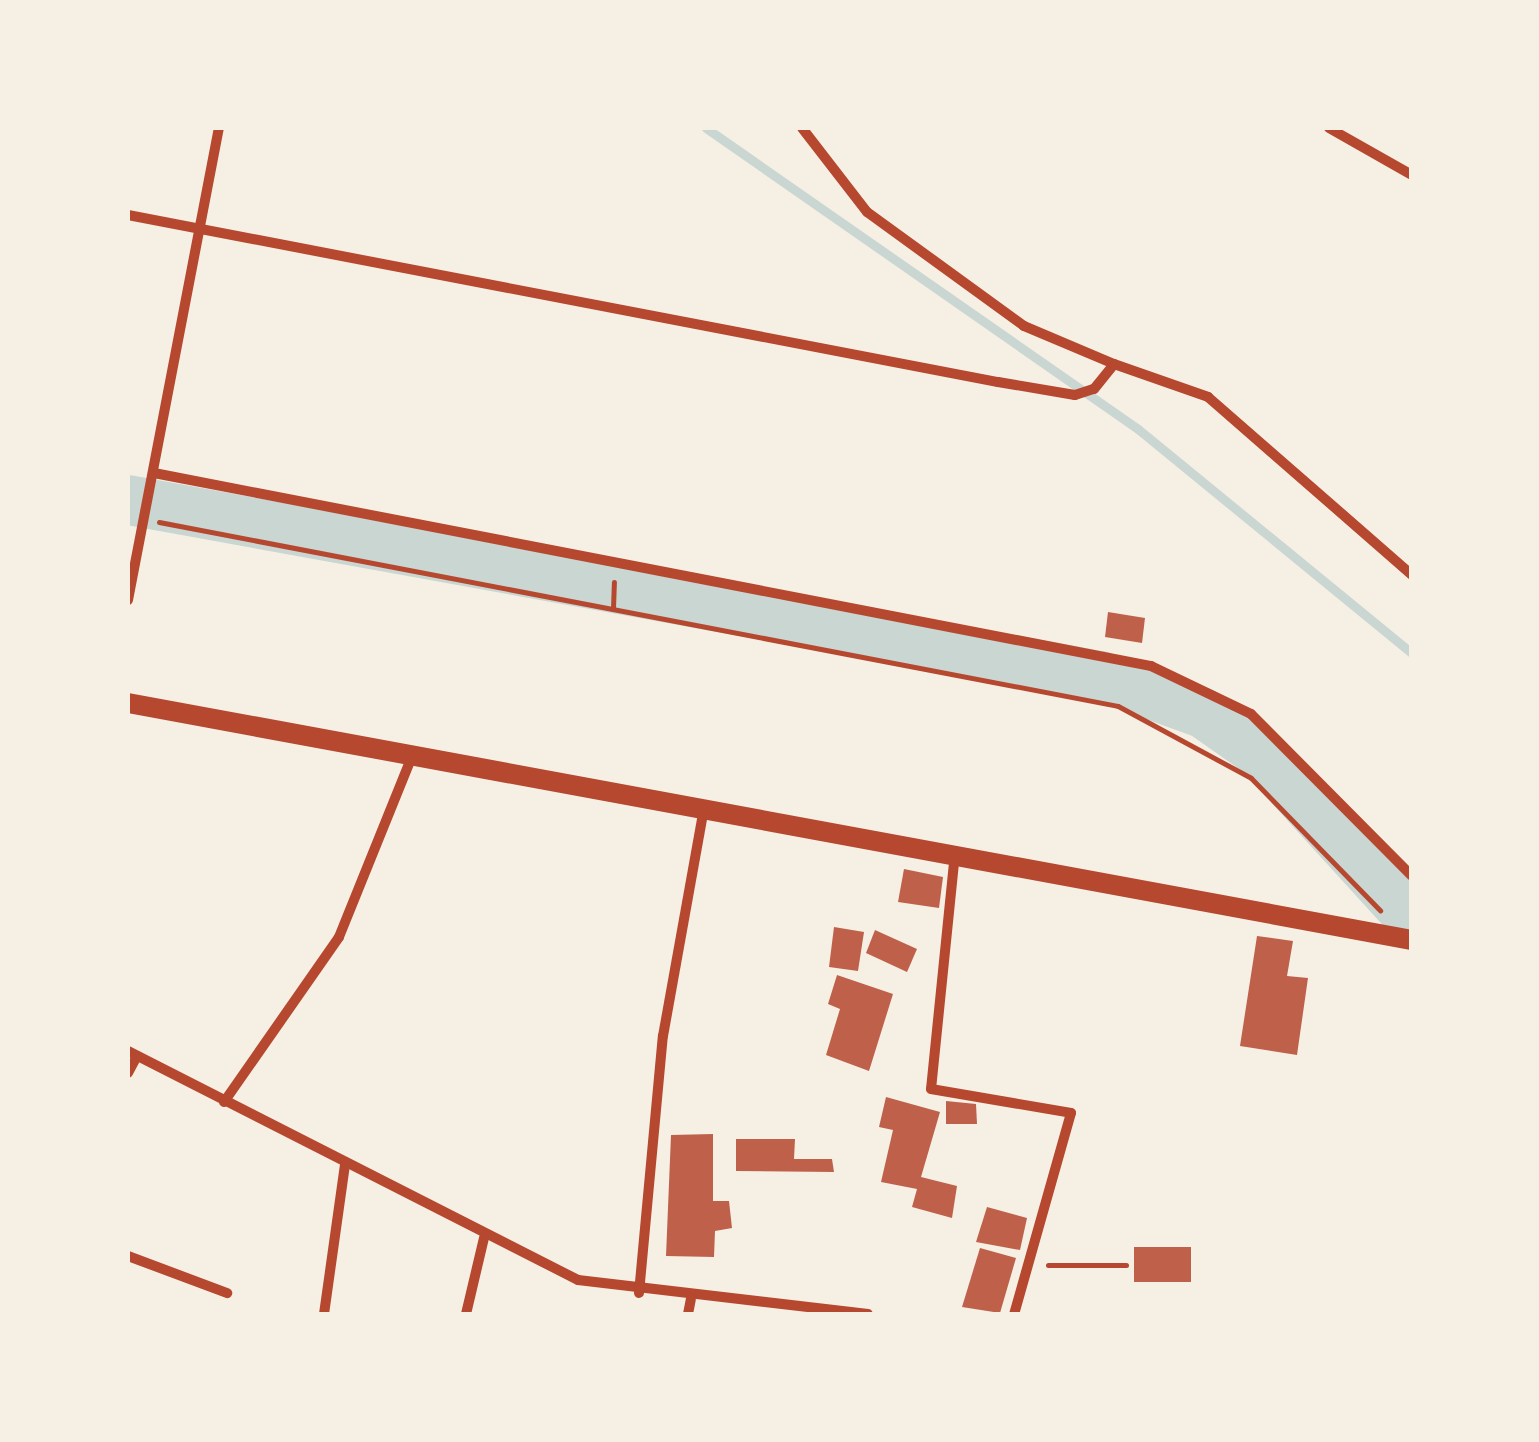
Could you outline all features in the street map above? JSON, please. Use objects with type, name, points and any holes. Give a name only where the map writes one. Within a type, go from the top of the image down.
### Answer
[{"type":"main road","points":[[128,703],[705,804],[1409,941]]},
{"type":"street","points":[[128,600],[219,128]]},
{"type":"street","points":[[802,128],[835,177],[890,229],[1024,326],[1114,364],[1208,397],[1412,576]]},
{"type":"street","points":[[1328,128],[1412,175]]},
{"type":"street","points":[[128,215],[1075,395],[1094,390],[1114,364]]},
{"type":"street","points":[[154,474],[1151,666],[1251,714],[1412,876]]},
{"type":"street","points":[[224,1102],[339,937],[414,753]]},
{"type":"street","points":[[639,1293],[663,1036],[705,804]]},
{"type":"street","points":[[956,852],[931,1089],[1071,1113],[1014,1314]]},
{"type":"street","points":[[128,1074],[132,1054],[484,1238],[578,1280],[691,1300],[868,1314]]},
{"type":"street","points":[[324,1314],[345,1165]]},
{"type":"street","points":[[466,1314],[484,1238]]},
{"type":"street","points":[[128,1256],[226,1293]]},
{"type":"street","points":[[688,1314],[691,1300]]},
{"type":"path","points":[[143,523],[613,608],[1157,720],[1251,778],[1409,941]]},
{"type":"path","points":[[613,608],[616,564]]},
{"type":"path","points":[[1030,1264],[1126,1265]]},
{"type":"building","points":[[1108,612],[1145,618],[1142,643],[1105,637]]},
{"type":"building","points":[[904,869],[943,877],[939,908],[898,902]]},
{"type":"building","points":[[834,927],[864,932],[858,971],[829,967]]},
{"type":"building","points":[[875,930],[917,949],[907,972],[866,953]]},
{"type":"building","points":[[1257,936],[1293,941],[1287,976],[1308,978],[1297,1055],[1240,1046]]},
{"type":"building","points":[[837,975],[893,994],[869,1071],[826,1055],[840,1009],[828,1004]]},
{"type":"building","points":[[886,1097],[940,1112],[921,1177],[957,1186],[952,1218],[912,1207],[917,1189],[881,1182],[893,1130],[879,1127]]},
{"type":"building","points":[[946,1101],[976,1104],[977,1124],[946,1124]]},
{"type":"building","points":[[713,1134],[713,1201],[729,1201],[732,1228],[715,1231],[714,1257],[666,1256],[671,1135]]},
{"type":"building","points":[[736,1139],[795,1139],[794,1159],[832,1159],[834,1172],[736,1171]]},
{"type":"building","points":[[987,1207],[1027,1218],[1020,1250],[976,1242]]},
{"type":"building","points":[[1134,1247],[1191,1247],[1191,1282],[1134,1282]]},
{"type":"building","points":[[980,1248],[1016,1258],[1000,1313],[962,1307]]},
{"type":"waterway","points":[[706,128],[1138,429],[1412,653]]},
{"type":"waterway","points":[[128,500],[1100,676],[1203,713],[1260,753],[1412,920]]}]
